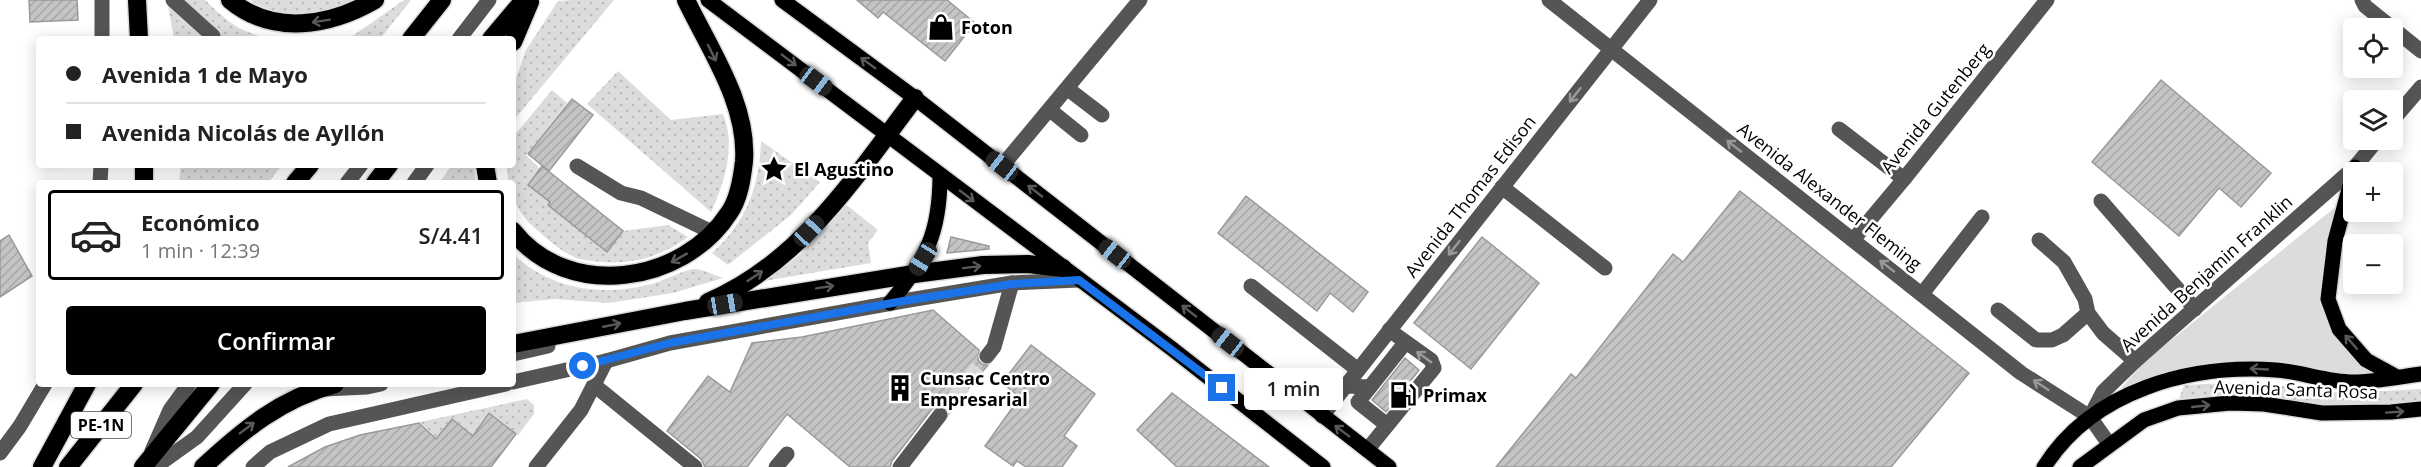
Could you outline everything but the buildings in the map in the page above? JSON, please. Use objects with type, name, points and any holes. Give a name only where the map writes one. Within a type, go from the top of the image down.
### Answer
[{"type":"highway","points":[[137,0],[139,36]]},
{"type":"highway","points":[[230,0],[266,18],[280,22],[309,23],[341,17],[375,0]]},
{"type":"highway","points":[[413,36],[442,0]]},
{"type":"highway","points":[[496,35],[524,0]]},
{"type":"highway","points":[[516,36],[531,0]]},
{"type":"highway","points":[[516,234],[530,249],[555,264],[586,274],[604,276],[637,274],[665,265],[693,250],[714,233],[729,213],[739,191],[744,161],[742,128],[731,94],[686,0]]},
{"type":"highway","points":[[685,311],[739,286],[787,252],[834,203],[915,98]]},
{"type":"highway","points":[[298,180],[308,168]]},
{"type":"highway","points":[[377,180],[387,168]]},
{"type":"highway","points":[[516,343],[685,311],[914,274],[983,265],[1028,264],[1062,268]]},
{"type":"highway","points":[[42,467],[85,387]]},
{"type":"highway","name":"PE-1N","points":[[68,467],[133,387]]},
{"type":"highway","points":[[148,465],[209,387]]},
{"type":"highway","points":[[203,467],[245,429],[282,405],[323,387]]},
{"type":"main road","points":[[708,0],[1171,348],[1323,467]]},
{"type":"main road","points":[[782,0],[915,98],[1389,467]]},
{"type":"main road","points":[[890,303],[914,274],[923,259],[936,226],[940,201],[940,175]]},
{"type":"main road","points":[[2343,211],[2335,241],[2328,299],[2339,329],[2366,360],[2397,377]]},
{"type":"main road","name":"Avenida Santa Rosa","points":[[2044,467],[2055,450],[2090,417],[2135,391],[2187,373],[2251,368],[2280,370],[2353,382],[2421,374]]},
{"type":"main road","name":"Avenida Santa Rosa","points":[[2080,467],[2144,420],[2178,408],[2230,403],[2264,404],[2322,413],[2421,409]]},
{"type":"street","points":[[102,0],[102,36]]},
{"type":"street","points":[[173,0],[213,36]]},
{"type":"street","points":[[461,36],[489,0]]},
{"type":"street","points":[[1002,166],[1140,0]]},
{"type":"street","name":"Avenida Alexander Fleming","points":[[1550,0],[2021,373],[2090,417]]},
{"type":"street","name":"Avenida Thomas Edison","points":[[1322,416],[1650,0]]},
{"type":"street","name":"Avenida Gutenberg","points":[[1853,240],[2047,0]]},
{"type":"street","points":[[2362,0],[2365,6],[2421,51]]},
{"type":"street","points":[[2403,108],[2421,87]]},
{"type":"street","points":[[1068,89],[1102,115]]},
{"type":"street","points":[[1050,110],[1081,135]]},
{"type":"street","points":[[1839,129],[1904,179]]},
{"type":"street","name":"Avenida Benjamin Franklin","points":[[2359,162],[2369,150]]},
{"type":"street","points":[[577,166],[621,193],[641,198],[714,233]]},
{"type":"street","points":[[349,180],[359,168]]},
{"type":"street","name":"Avenida Benjamin Franklin","points":[[2090,417],[2103,392],[2135,361],[2343,178]]},
{"type":"street","points":[[1502,187],[1605,268]]},
{"type":"street","points":[[2101,201],[2195,309]]},
{"type":"street","points":[[1922,294],[1982,217]]},
{"type":"street","points":[[2039,240],[2064,262],[2085,299],[2088,313],[2103,333],[2135,361]]},
{"type":"street","points":[[516,381],[606,361],[670,343],[890,303],[1012,284],[1079,280]]},
{"type":"street","points":[[987,356],[994,347],[1012,284]]},
{"type":"street","points":[[1251,286],[1358,370]]},
{"type":"street","points":[[1998,310],[2036,340],[2052,340],[2063,335],[2088,313]]},
{"type":"street","points":[[516,353],[577,339],[588,329]]},
{"type":"street","points":[[1367,450],[1434,368],[1431,360],[1389,330]]},
{"type":"street","points":[[1387,425],[1358,402],[1405,343]]},
{"type":"street","points":[[536,467],[581,410],[606,361]]},
{"type":"street","points":[[594,385],[695,467]]},
{"type":"street","points":[[1346,386],[1370,387]]},
{"type":"street","points":[[0,453],[20,426],[43,387]]},
{"type":"street","points":[[148,465],[170,410],[187,387]]},
{"type":"street","points":[[148,465],[197,437],[242,387]]},
{"type":"street","points":[[315,389],[367,387]]},
{"type":"street","points":[[253,467],[270,452],[329,424],[493,387]]},
{"type":"street","points":[[900,467],[940,415]]},
{"type":"street","points":[[2090,417],[2109,444]]},
{"type":"street","points":[[776,467],[787,454]]},
{"type":"shaded area","points":[[167,0],[205,0],[235,26],[262,36],[173,36]]},
{"type":"shaded area","points":[[250,0],[356,0],[330,10],[303,14],[275,11]]},
{"type":"shaded area","points":[[404,0],[411,0],[382,36],[349,36],[354,35]]},
{"type":"shaded area","points":[[614,0],[516,117],[516,79],[526,50],[558,1]]},
{"type":"shaded area","points":[[618,71],[671,120],[723,114],[727,126],[729,151],[721,189],[711,212],[587,104]]},
{"type":"shaded area","points":[[552,90],[567,103],[526,155],[540,169],[528,185],[550,202],[548,205],[623,231],[668,225],[688,237],[655,255],[631,261],[593,261],[576,258],[564,252],[546,238],[519,210],[516,201],[516,180],[508,180],[507,168],[516,168],[516,133]]},
{"type":"shaded area","points":[[761,141],[820,182],[792,214],[728,265],[712,253],[734,229],[749,202],[758,173]]},
{"type":"shaded area","points":[[181,168],[280,168],[270,180],[179,180]]},
{"type":"shaded area","points":[[450,168],[474,168],[476,180],[441,180]]},
{"type":"shaded area","points":[[844,203],[878,230],[868,243],[871,263],[764,281],[789,264],[808,246]]},
{"type":"shaded area","points":[[2338,205],[2334,330],[2389,376],[2352,380],[2250,362],[2116,394],[2144,362]]},
{"type":"shaded area","points":[[516,256],[544,276],[561,283],[596,290],[633,288],[652,284],[692,269],[703,270],[723,278],[673,293],[609,303],[555,299],[516,303]]},
{"type":"shaded area","points":[[2247,382],[2341,393],[2421,389],[2421,403],[2367,410],[2239,393],[2179,399],[2184,385]]},
{"type":"shaded area","points":[[527,399],[534,405],[534,414],[518,435],[489,412],[473,436],[452,418],[436,438],[420,422]]},
{"type":"tunnel","points":[[940,415],[987,356]]},
{"type":"place","name":"Foton","points":[[941,27]]},
{"type":"place","name":"El Agustino","points":[[774,169]]},
{"type":"place","name":"Cunsac Centro Empresarial","points":[[900,388]]},
{"type":"place","name":"Primax","points":[[1403,395]]},
{"type":"route","points":[[583,366],[670,343],[909,300],[1012,284],[1079,280],[1222,388]]}]
